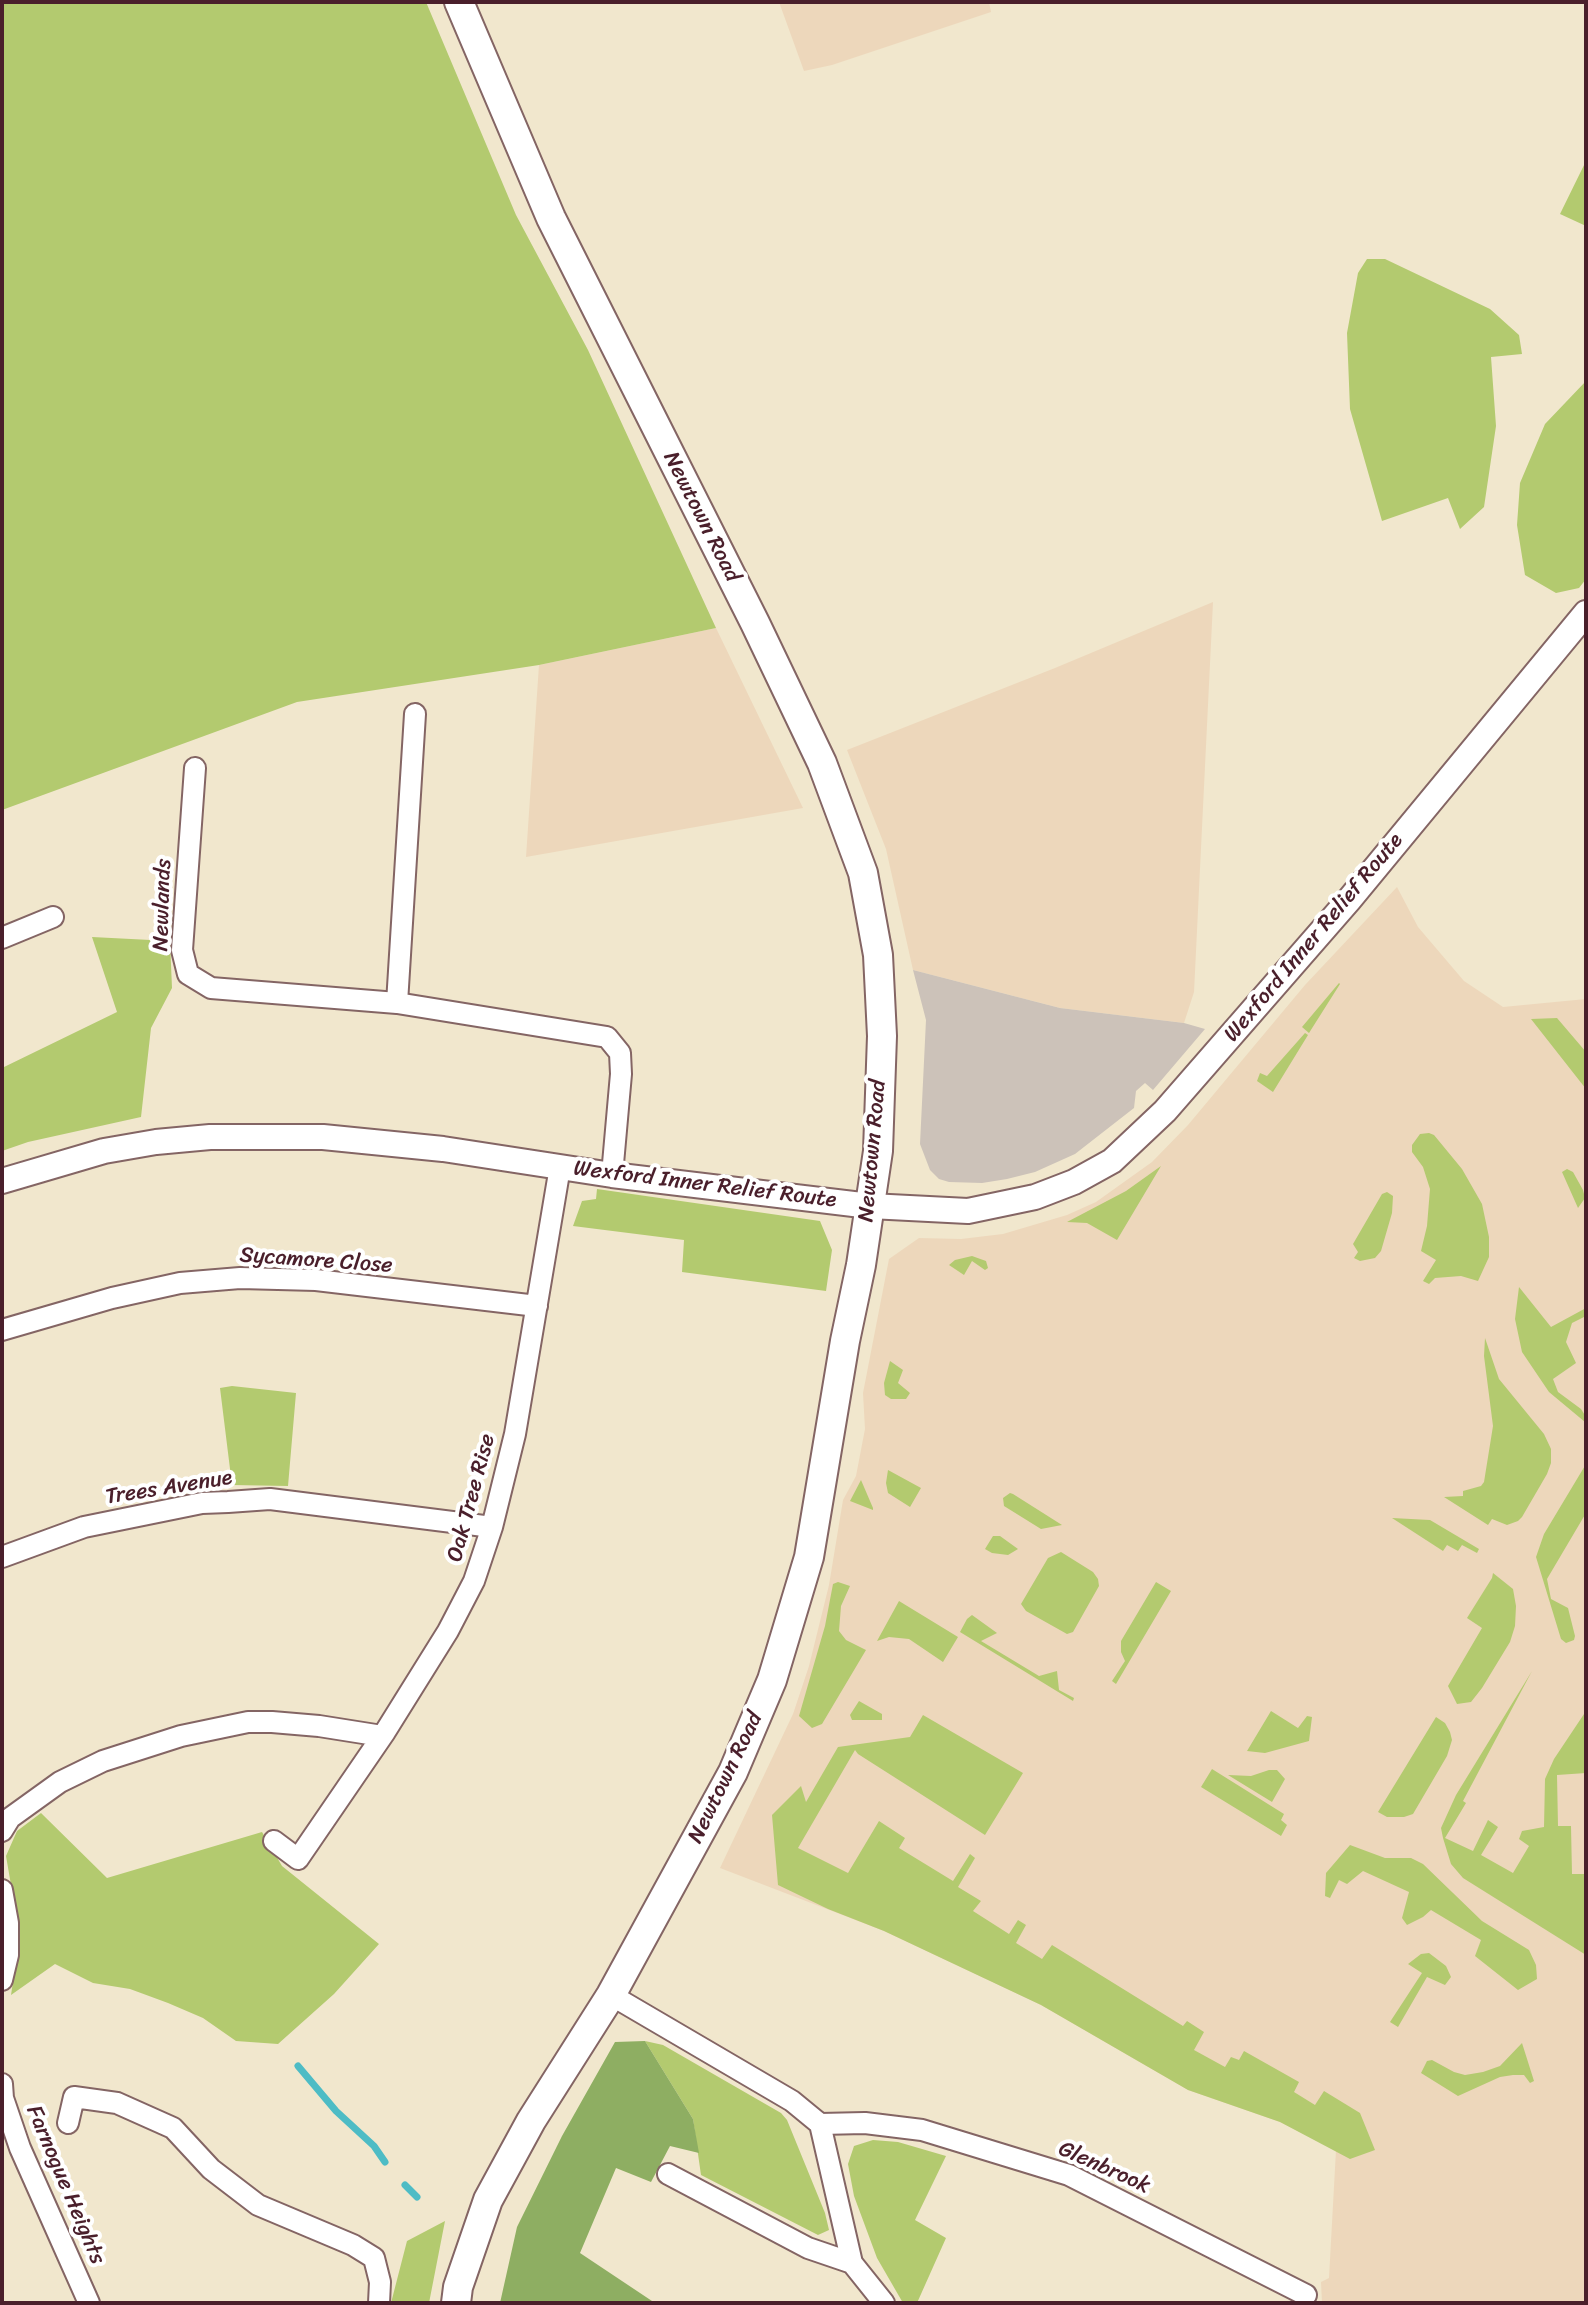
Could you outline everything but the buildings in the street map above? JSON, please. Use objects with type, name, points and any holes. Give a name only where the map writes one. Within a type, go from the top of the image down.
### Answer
[{"type":"main road","name":"Newtown Road","points":[[456,2303],[458,2287],[488,2200],[531,2121],[611,1995],[733,1772],[772,1680],[809,1557],[870,1206],[878,1151],[882,1036],[878,955],[863,873],[822,763],[551,218],[459,2]]},
{"type":"street","name":"Wexford Inner Relief Route","points":[[2,1181],[104,1151],[156,1142],[210,1137],[323,1137],[443,1149],[612,1175],[870,1206],[968,1211],[1035,1197],[1074,1182],[1112,1161],[1165,1111],[1339,912],[1586,613]]},
{"type":"street","points":[[397,1003],[415,714]]},
{"type":"street","name":"Newlands","points":[[195,768],[182,950],[188,974],[211,988],[397,1003],[607,1037],[620,1053],[621,1074],[612,1175]]},
{"type":"street","points":[[2,938],[53,917]]},
{"type":"street","name":"Oak Tree Rise","points":[[274,1841],[298,1859],[382,1736],[470,1590],[492,1527],[515,1434],[560,1167]]},
{"type":"street","name":"Sycamore Close","points":[[2,1330],[112,1298],[180,1283],[240,1278],[316,1280],[537,1306]]},
{"type":"street","name":"Trees Avenue","points":[[2,1557],[84,1527],[215,1502],[270,1499],[492,1527]]},
{"type":"street","points":[[2,1831],[10,1818],[60,1782],[103,1761],[193,1733],[248,1722],[272,1722],[382,1736]]},
{"type":"street","points":[[2,1890],[8,1923],[2,1980]]},
{"type":"street","points":[[611,1995],[792,2101],[820,2124],[852,2263],[884,2303]]},
{"type":"street","name":"Farnogue Heights","points":[[2,2084],[3,2098],[20,2148],[89,2303]]},
{"type":"street","points":[[68,2123],[74,2097],[117,2103],[173,2128],[211,2169],[258,2205],[353,2245],[374,2258],[380,2282],[379,2303]]},
{"type":"street","name":"Glenbrook","points":[[820,2124],[865,2123],[922,2130],[1069,2175],[1306,2295]]},
{"type":"street","points":[[668,2174],[808,2248],[852,2263]]},
{"type":"shaded area","points":[[779,2],[989,2],[991,12],[832,65],[804,71]]},
{"type":"shaded area","points":[[1213,602],[1194,992],[1184,1023],[1060,1008],[913,970],[886,849],[847,750]]},
{"type":"shaded area","points":[[716,628],[803,808],[526,857],[539,665]]},
{"type":"shaded area","points":[[1397,887],[1418,927],[1464,981],[1503,1007],[1586,999],[1586,2303],[1322,2303],[1321,2282],[1329,2278],[1336,2150],[1280,2122],[1188,2090],[1041,2005],[884,1931],[720,1868],[793,1714],[809,1666],[829,1585],[843,1500],[856,1476],[865,1429],[863,1393],[889,1259],[919,1238],[961,1239],[1003,1234],[1067,1215],[1096,1202],[1152,1162],[1188,1125],[1305,985]]},
{"type":"shaded area","points":[[913,970],[1060,1008],[1184,1023],[1205,1029],[1153,1090],[1145,1083],[1136,1091],[1134,1108],[1075,1154],[1035,1172],[1007,1179],[982,1183],[949,1182],[939,1179],[930,1170],[920,1144],[926,1020]]},
{"type":"green space","points":[[2,2],[426,2],[516,215],[588,350],[716,628],[539,665],[297,702],[2,810]]},
{"type":"green space","points":[[1586,161],[1586,226],[1560,214]]},
{"type":"green space","points":[[1367,259],[1385,259],[1490,309],[1519,335],[1522,354],[1491,357],[1496,426],[1484,507],[1460,529],[1448,498],[1382,521],[1350,409],[1347,333],[1358,273]]},
{"type":"green space","points":[[1586,381],[1586,579],[1579,588],[1556,593],[1525,575],[1517,525],[1520,483],[1545,424]]},
{"type":"green space","points":[[92,937],[170,941],[172,988],[151,1028],[141,1117],[28,1142],[2,1151],[2,1068],[117,1012]]},
{"type":"green space","points":[[1340,984],[1309,1033],[1302,1027]]},
{"type":"green space","points":[[1557,1018],[1586,1052],[1586,1089],[1531,1019]]},
{"type":"green space","points":[[1305,1033],[1308,1035],[1273,1092],[1257,1081],[1260,1073],[1267,1076]]},
{"type":"green space","points":[[1429,1133],[1462,1169],[1482,1204],[1489,1237],[1489,1257],[1478,1281],[1461,1276],[1435,1278],[1429,1284],[1423,1281],[1436,1260],[1421,1251],[1430,1189],[1423,1167],[1412,1152],[1412,1145],[1420,1134]]},
{"type":"green space","points":[[1161,1166],[1117,1240],[1087,1223],[1067,1222],[1126,1191]]},
{"type":"green space","points":[[1567,1169],[1573,1172],[1583,1190],[1585,1198],[1578,1208],[1562,1172]]},
{"type":"green space","points":[[597,1189],[820,1221],[832,1250],[826,1291],[682,1272],[684,1240],[573,1226],[582,1201],[596,1199]]},
{"type":"green space","points":[[1387,1192],[1393,1196],[1392,1213],[1381,1251],[1375,1258],[1360,1261],[1354,1258],[1358,1252],[1353,1244],[1382,1194]]},
{"type":"green space","points":[[972,1256],[986,1261],[988,1268],[985,1270],[972,1261],[964,1275],[949,1265],[955,1260]]},
{"type":"green space","points":[[1519,1287],[1551,1327],[1586,1308],[1586,1316],[1572,1323],[1566,1342],[1576,1363],[1553,1379],[1558,1392],[1581,1409],[1586,1417],[1586,1429],[1585,1422],[1549,1392],[1522,1352],[1515,1319]]},
{"type":"green space","points":[[1485,1338],[1499,1379],[1544,1434],[1551,1449],[1547,1474],[1522,1517],[1507,1525],[1492,1519],[1488,1525],[1444,1497],[1463,1496],[1463,1491],[1481,1486],[1484,1482],[1493,1426],[1484,1356]]},
{"type":"green space","points":[[890,1361],[903,1370],[898,1383],[910,1393],[906,1399],[891,1399],[885,1395],[884,1383]]},
{"type":"green space","points":[[232,1386],[296,1393],[288,1486],[232,1485],[220,1388]]},
{"type":"green space","points":[[1586,1464],[1586,1513],[1547,1579],[1551,1599],[1568,1608],[1575,1636],[1574,1640],[1566,1643],[1561,1639],[1536,1557],[1544,1534]]},
{"type":"green space","points":[[888,1470],[921,1488],[910,1507],[888,1493]]},
{"type":"green space","points":[[861,1480],[873,1508],[873,1510],[850,1501]]},
{"type":"green space","points":[[1010,1493],[1062,1525],[1041,1529],[1004,1506],[1003,1498]]},
{"type":"green space","points":[[1392,1518],[1430,1520],[1479,1549],[1477,1553],[1462,1545],[1458,1551],[1447,1545],[1443,1551]]},
{"type":"green space","points":[[993,1536],[1000,1536],[1018,1549],[1008,1555],[992,1553],[985,1549]]},
{"type":"green space","points":[[1061,1552],[1093,1572],[1099,1586],[1073,1632],[1067,1634],[1026,1611],[1021,1604],[1048,1558]]},
{"type":"green space","points":[[1493,1573],[1513,1589],[1515,1626],[1510,1642],[1482,1688],[1471,1702],[1457,1704],[1448,1686],[1482,1628],[1467,1618]]},
{"type":"green space","points":[[838,1582],[850,1586],[841,1606],[839,1631],[846,1640],[866,1650],[822,1724],[812,1728],[799,1716],[825,1626],[833,1584]]},
{"type":"green space","points":[[1156,1582],[1171,1591],[1116,1684],[1112,1681],[1125,1661],[1121,1641]]},
{"type":"green space","points":[[899,1601],[958,1637],[943,1662],[909,1639],[889,1637],[877,1641]]},
{"type":"green space","points":[[972,1615],[997,1633],[981,1641],[1039,1676],[1057,1671],[1059,1690],[1074,1698],[1073,1701],[960,1632]]},
{"type":"green space","points":[[1532,1671],[1463,1801],[1466,1803],[1445,1838],[1473,1851],[1488,1820],[1498,1827],[1481,1855],[1513,1873],[1529,1846],[1519,1839],[1522,1831],[1544,1827],[1545,1779],[1554,1759],[1586,1711],[1586,1773],[1557,1775],[1558,1826],[1571,1826],[1572,1874],[1586,1874],[1586,1955],[1463,1878],[1451,1864],[1441,1828],[1456,1795]]},
{"type":"green space","points":[[859,1701],[882,1714],[882,1720],[852,1720],[850,1715]]},
{"type":"green space","points":[[1271,1711],[1298,1728],[1307,1716],[1312,1717],[1309,1741],[1265,1753],[1247,1751]]},
{"type":"green space","points":[[923,1715],[1023,1773],[985,1835],[855,1750],[798,1848],[848,1873],[879,1821],[905,1838],[899,1848],[953,1881],[970,1854],[975,1858],[958,1887],[981,1901],[973,1911],[1009,1934],[1018,1920],[1026,1925],[1016,1943],[1042,1959],[1052,1945],[1183,2026],[1187,2021],[1204,2032],[1194,2050],[1225,2067],[1231,2057],[1239,2060],[1244,2051],[1299,2082],[1294,2092],[1315,2105],[1324,2091],[1360,2113],[1375,2150],[1350,2159],[1280,2122],[1188,2090],[1041,2005],[778,1885],[772,1815],[801,1786],[806,1802],[838,1747],[910,1737]]},
{"type":"green space","points":[[1436,1717],[1445,1723],[1450,1732],[1452,1740],[1447,1756],[1413,1814],[1387,1817],[1378,1812]]},
{"type":"green space","points":[[1212,1769],[1284,1814],[1281,1820],[1287,1825],[1281,1836],[1201,1787]]},
{"type":"green space","points":[[1277,1770],[1285,1779],[1272,1802],[1228,1775],[1251,1776]]},
{"type":"green space","points":[[41,1813],[107,1878],[262,1832],[282,1866],[379,1944],[334,1994],[278,2044],[236,2041],[203,2018],[168,2003],[130,1989],[93,1983],[55,1964],[11,1995],[20,1937],[6,1856],[17,1831]]},
{"type":"green space","points":[[1350,1845],[1385,1858],[1411,1858],[1423,1864],[1482,1921],[1529,1950],[1536,1965],[1537,1979],[1518,1990],[1475,1956],[1481,1940],[1431,1910],[1407,1925],[1402,1918],[1409,1892],[1363,1871],[1347,1884],[1339,1880],[1330,1898],[1325,1896],[1326,1873]]},
{"type":"green space","points":[[1429,1953],[1446,1966],[1451,1977],[1445,1985],[1427,1977],[1398,2027],[1390,2022],[1422,1973],[1408,1964],[1421,1954]]},
{"type":"green space","points":[[645,2041],[663,2045],[781,2113],[787,2120],[829,2230],[818,2235],[701,2175],[693,2119]]},
{"type":"green space","points":[[645,2041],[693,2119],[699,2153],[670,2146],[651,2182],[616,2168],[580,2253],[655,2303],[500,2303],[517,2227],[562,2136],[615,2042]]},
{"type":"green space","points":[[1522,2043],[1534,2081],[1530,2083],[1524,2075],[1500,2077],[1458,2096],[1421,2073],[1427,2061],[1432,2060],[1465,2075],[1483,2072],[1500,2066]]},
{"type":"green space","points":[[873,2140],[898,2142],[946,2156],[915,2220],[946,2238],[917,2303],[903,2303],[877,2258],[854,2196],[848,2164],[854,2146]]},
{"type":"green space","points":[[445,2221],[429,2303],[391,2303],[407,2241]]},
{"type":"waterway","points":[[298,2066],[336,2111],[374,2146],[385,2162]]},
{"type":"waterway","points":[[405,2185],[417,2197]]}]
